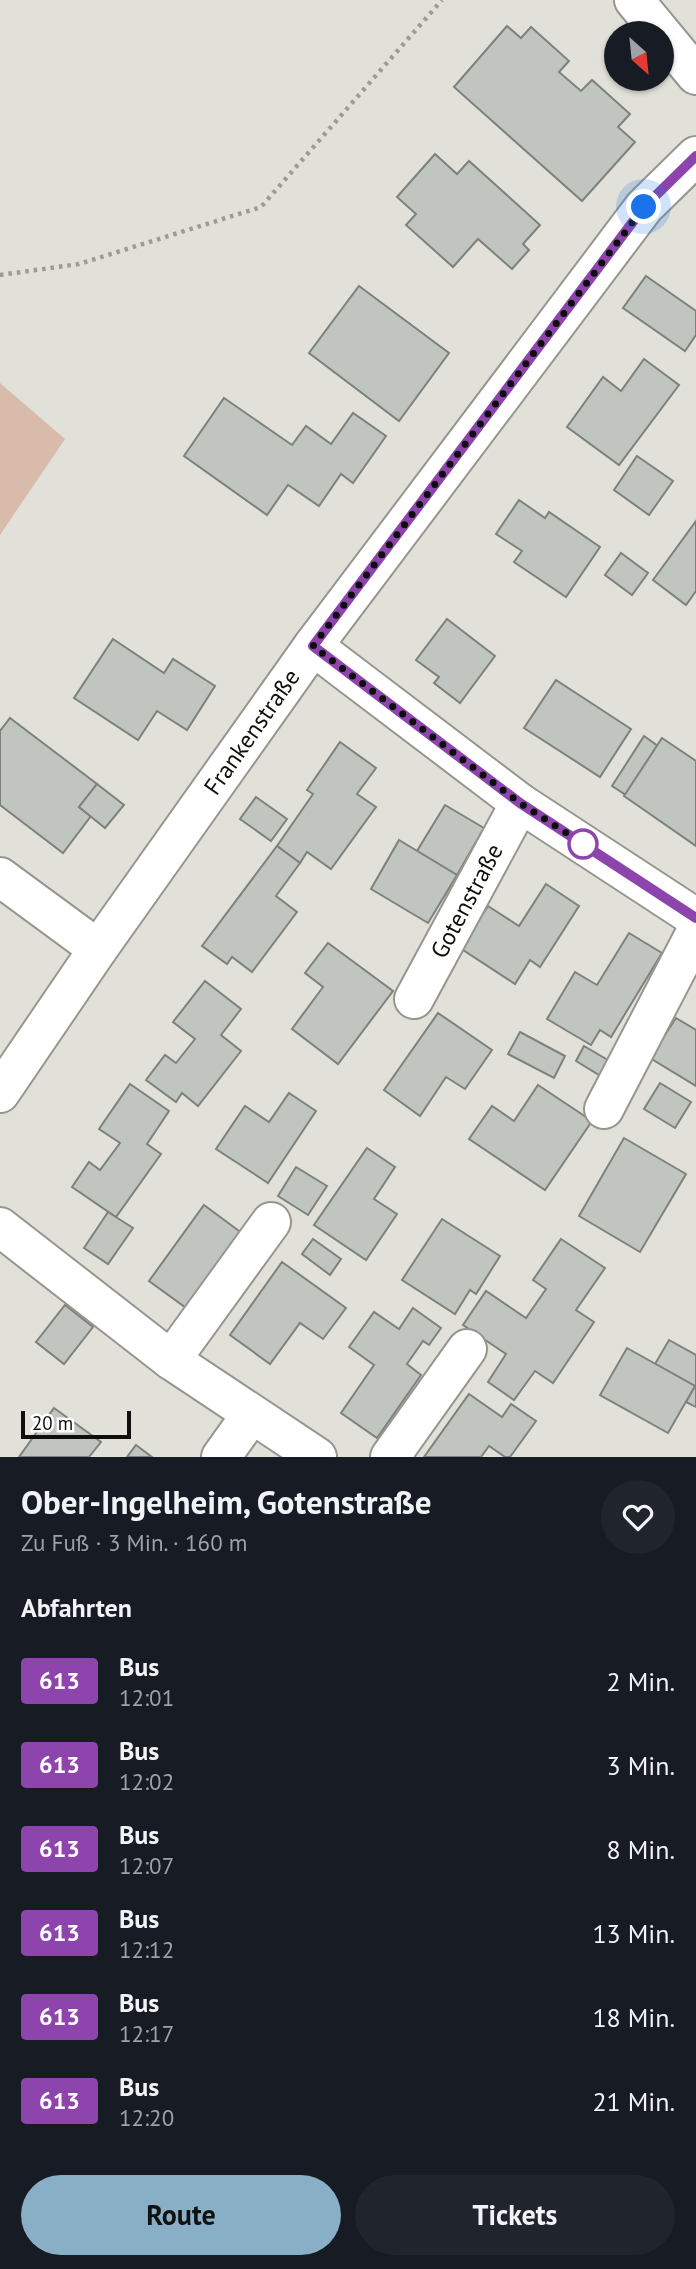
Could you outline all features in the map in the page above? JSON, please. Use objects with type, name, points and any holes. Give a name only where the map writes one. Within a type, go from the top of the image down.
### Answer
[{"type":"street","points":[[634,0],[696,75]]},
{"type":"street","name":"Frankenstraße","points":[[0,1093],[98,949],[313,646],[644,207],[696,156]]},
{"type":"street","points":[[313,646],[520,803],[696,918]]},
{"type":"street","name":"Gotenstraße","points":[[414,999],[520,803]]},
{"type":"street","points":[[0,877],[98,949]]},
{"type":"street","points":[[604,1109],[696,932]]},
{"type":"street","points":[[170,1360],[271,1222]]},
{"type":"street","points":[[0,1227],[170,1360],[317,1457]]},
{"type":"street","points":[[390,1457],[467,1349]]},
{"type":"street","points":[[221,1457],[251,1415]]},
{"type":"path","points":[[0,275],[79,264],[261,207],[442,0]]},
{"type":"shaded area","points":[[0,383],[65,439],[0,535]]},
{"type":"building","points":[[507,26],[521,38],[531,27],[569,61],[559,72],[581,91],[592,80],[630,114],[618,127],[635,142],[582,201],[454,87]]},
{"type":"building","points":[[435,154],[457,174],[469,161],[540,225],[523,244],[529,250],[512,269],[478,239],[453,267],[406,225],[416,214],[397,197]]},
{"type":"building","points":[[646,276],[696,311],[696,335],[685,351],[623,308]]},
{"type":"building","points":[[359,286],[449,353],[399,421],[309,353]]},
{"type":"building","points":[[644,359],[679,385],[619,465],[567,427],[603,377],[621,391]]},
{"type":"building","points":[[224,398],[292,445],[306,426],[331,444],[353,413],[386,436],[353,483],[341,474],[319,506],[288,485],[267,515],[184,456]]},
{"type":"building","points":[[637,456],[673,481],[649,515],[614,490]]},
{"type":"building","points":[[519,500],[545,518],[549,512],[600,547],[566,597],[514,562],[522,551],[496,534]]},
{"type":"building","points":[[696,521],[696,591],[686,605],[653,580]]},
{"type":"building","points":[[621,553],[648,573],[632,595],[605,575]]},
{"type":"building","points":[[447,619],[495,656],[460,703],[434,683],[439,677],[416,660]]},
{"type":"building","points":[[113,639],[164,673],[173,659],[215,686],[187,730],[157,711],[138,740],[74,698]]},
{"type":"building","points":[[556,680],[631,729],[600,777],[524,728]]},
{"type":"building","points":[[10,718],[97,784],[79,807],[91,816],[63,853],[0,805],[0,731]]},
{"type":"building","points":[[644,736],[658,746],[626,795],[612,786]]},
{"type":"building","points":[[662,738],[696,761],[696,846],[624,796]]},
{"type":"building","points":[[340,742],[376,768],[357,794],[376,807],[331,869],[307,852],[300,863],[277,846],[313,794],[307,790]]},
{"type":"building","points":[[97,784],[124,805],[105,828],[79,807]]},
{"type":"building","points":[[256,797],[287,819],[271,841],[240,819]]},
{"type":"building","points":[[445,805],[484,828],[457,875],[417,851]]},
{"type":"building","points":[[399,840],[457,875],[428,923],[371,889]]},
{"type":"building","points":[[277,846],[300,863],[276,896],[297,912],[252,972],[232,957],[227,964],[202,946]]},
{"type":"building","points":[[546,884],[579,906],[540,967],[530,960],[515,984],[460,948],[488,906],[519,926]]},
{"type":"building","points":[[629,933],[662,953],[611,1037],[600,1030],[591,1045],[547,1019],[575,972],[597,985]]},
{"type":"building","points":[[328,943],[393,991],[338,1064],[292,1029],[323,987],[305,973]]},
{"type":"building","points":[[205,981],[241,1009],[221,1035],[241,1051],[198,1106],[182,1093],[176,1102],[146,1080],[165,1055],[176,1063],[195,1039],[173,1022]]},
{"type":"building","points":[[438,1013],[492,1050],[465,1089],[446,1077],[420,1116],[384,1090]]},
{"type":"building","points":[[676,1018],[696,1030],[696,1086],[650,1058]]},
{"type":"building","points":[[520,1032],[565,1056],[554,1078],[508,1054]]},
{"type":"building","points":[[584,1046],[613,1063],[604,1078],[576,1061]]},
{"type":"building","points":[[660,1083],[691,1102],[675,1128],[644,1109]]},
{"type":"building","points":[[130,1084],[169,1111],[147,1144],[161,1154],[116,1217],[72,1187],[89,1162],[100,1170],[120,1143],[99,1129]]},
{"type":"building","points":[[538,1085],[592,1121],[545,1190],[469,1139],[492,1106],[514,1121]]},
{"type":"building","points":[[289,1093],[316,1111],[268,1183],[216,1149],[245,1106],[269,1122]]},
{"type":"building","points":[[624,1138],[686,1174],[640,1252],[579,1216]]},
{"type":"building","points":[[367,1148],[395,1167],[374,1199],[397,1214],[366,1260],[314,1225]]},
{"type":"building","points":[[296,1167],[327,1186],[308,1215],[278,1196]]},
{"type":"building","points":[[204,1205],[243,1234],[189,1310],[149,1281]]},
{"type":"building","points":[[108,1212],[133,1228],[108,1264],[84,1248]]},
{"type":"building","points":[[442,1219],[500,1256],[476,1294],[470,1290],[455,1314],[402,1280]]},
{"type":"building","points":[[313,1239],[341,1259],[330,1275],[302,1254]]},
{"type":"building","points":[[561,1239],[605,1268],[576,1310],[594,1322],[553,1383],[535,1371],[514,1400],[488,1382],[506,1354],[463,1325],[486,1291],[526,1318],[546,1289],[533,1280]]},
{"type":"building","points":[[282,1262],[346,1308],[323,1339],[300,1323],[270,1364],[230,1335]]},
{"type":"building","points":[[65,1305],[93,1327],[64,1364],[36,1342]]},
{"type":"building","points":[[413,1308],[441,1328],[429,1345],[423,1341],[407,1364],[421,1375],[377,1438],[341,1413],[374,1365],[349,1347],[374,1312],[399,1329]]},
{"type":"building","points":[[669,1340],[696,1355],[696,1407],[686,1402],[695,1386],[655,1364]]},
{"type":"building","points":[[627,1348],[695,1386],[668,1433],[600,1395]]},
{"type":"building","points":[[469,1394],[502,1417],[511,1404],[536,1421],[510,1457],[505,1457],[489,1446],[481,1457],[424,1457]]},
{"type":"building","points":[[54,1408],[101,1442],[89,1457],[19,1457]]},
{"type":"building","points":[[136,1445],[152,1457],[127,1457]]},
{"type":"bus line","name":"613","points":[[696,156],[644,207],[313,646],[520,803],[696,918]]},
{"type":"route","points":[[583,844],[585,845],[520,803],[313,646],[644,207]]}]
